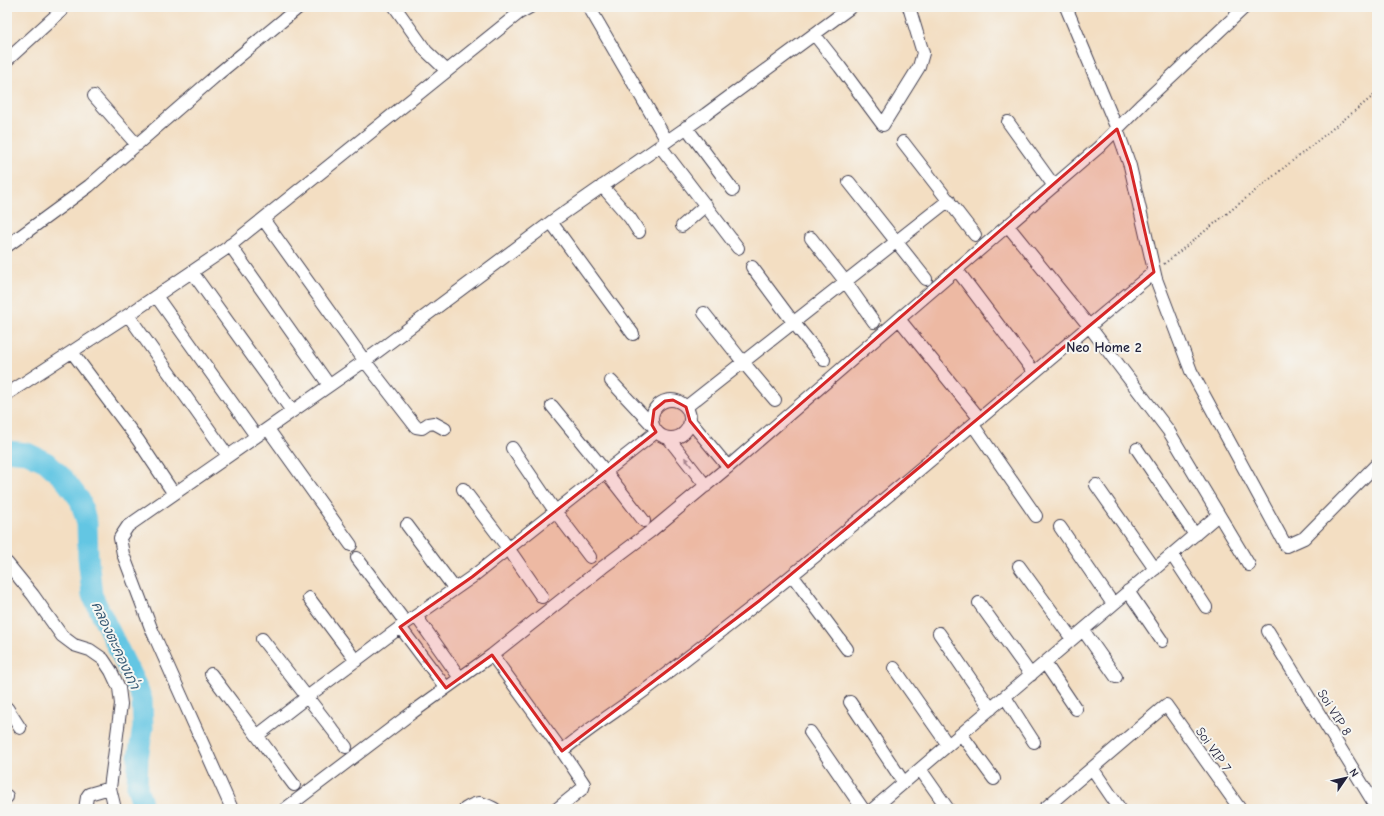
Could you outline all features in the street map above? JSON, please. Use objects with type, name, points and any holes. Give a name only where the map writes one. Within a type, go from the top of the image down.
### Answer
[{"type":"street","points":[[7,246],[89,186],[298,7]]},
{"type":"street","points":[[395,7],[426,51],[447,71]]},
{"type":"street","points":[[7,394],[230,246],[519,13],[530,7]]},
{"type":"street","points":[[589,7],[664,143],[706,205],[738,248]]},
{"type":"street","points":[[232,809],[151,628],[123,554],[120,538],[128,526],[292,412],[551,222],[664,143],[851,7]]},
{"type":"street","points":[[814,34],[883,125],[920,67],[922,53],[909,7]]},
{"type":"street","points":[[1066,7],[1117,129],[1130,166],[1154,272],[1191,371],[1286,546],[1304,538],[1377,464]]},
{"type":"street","points":[[285,809],[492,655],[651,531],[728,468],[1100,147],[1231,11],[1245,7]]},
{"type":"street","points":[[7,60],[61,11]]},
{"type":"street","points":[[94,96],[137,145]]},
{"type":"street","points":[[1008,122],[1054,186]]},
{"type":"street","points":[[686,127],[734,190]]},
{"type":"street","points":[[903,142],[975,235]]},
{"type":"street","points":[[850,182],[926,279]]},
{"type":"street","points":[[602,186],[630,218],[639,232]]},
{"type":"street","points":[[686,407],[949,200]]},
{"type":"street","points":[[682,226],[706,205]]},
{"type":"street","points":[[263,219],[364,360],[416,427],[422,428],[428,424],[434,423],[445,429]]},
{"type":"street","points":[[551,222],[633,334]]},
{"type":"street","points":[[1008,226],[1089,326],[1168,430],[1249,566]]},
{"type":"street","points":[[810,238],[845,281],[874,322]]},
{"type":"street","points":[[230,246],[329,385]]},
{"type":"street","points":[[752,266],[793,322],[824,360]]},
{"type":"street","points":[[956,270],[1034,372]]},
{"type":"street","points":[[192,272],[292,412]]},
{"type":"street","points":[[562,751],[650,686],[792,575],[977,422],[1034,372],[1154,272]]},
{"type":"street","points":[[156,296],[256,436]]},
{"type":"street","points":[[704,313],[775,400]]},
{"type":"street","points":[[128,315],[228,456]]},
{"type":"street","points":[[899,319],[977,422],[1036,516]]},
{"type":"street","points":[[72,352],[138,440],[174,494]]},
{"type":"street","points":[[611,381],[662,436],[669,439],[706,486]]},
{"type":"street","points":[[654,428],[652,417],[658,404],[672,400],[680,402],[686,407],[689,414],[690,421],[688,428],[683,434],[676,438],[669,439]]},
{"type":"street","points":[[552,406],[644,521]]},
{"type":"street","points":[[690,421],[728,468]]},
{"type":"street","points":[[258,735],[407,622],[508,548],[605,471],[654,428]]},
{"type":"street","points":[[268,429],[351,545]]},
{"type":"street","points":[[512,448],[555,511],[590,557]]},
{"type":"street","points":[[1137,449],[1195,535]]},
{"type":"street","points":[[1096,485],[1155,569]]},
{"type":"street","points":[[463,489],[508,548],[542,597]]},
{"type":"street","points":[[873,809],[1218,515]]},
{"type":"street","points":[[407,525],[454,589]]},
{"type":"street","points":[[1060,527],[1113,604]]},
{"type":"street","points":[[1172,555],[1206,606]]},
{"type":"street","points":[[357,558],[407,622],[460,678]]},
{"type":"street","points":[[7,563],[33,595],[62,636],[74,645],[90,650],[103,659],[111,671],[119,688],[121,704],[110,788],[115,809]]},
{"type":"street","points":[[1020,566],[1072,639]]},
{"type":"street","points":[[792,575],[847,649]]},
{"type":"street","points":[[1128,591],[1162,641]]},
{"type":"street","points":[[309,598],[356,661]]},
{"type":"street","points":[[979,603],[1031,674]]},
{"type":"street","points":[[407,622],[446,688]]},
{"type":"street","points":[[1083,630],[1116,677]]},
{"type":"street","name":"Soi VIP 8","points":[[1268,631],[1377,808]]},
{"type":"street","points":[[939,633],[991,709]]},
{"type":"street","points":[[262,639],[346,747]]},
{"type":"street","points":[[492,655],[562,751],[584,784],[583,788],[557,809]]},
{"type":"street","points":[[1045,663],[1076,709]]},
{"type":"street","points":[[894,668],[948,745]]},
{"type":"street","points":[[211,674],[294,785]]},
{"type":"street","points":[[1005,697],[1034,742]]},
{"type":"street","points":[[850,702],[904,783]]},
{"type":"street","name":"Soi VIP 7","points":[[1092,768],[1166,705],[1240,809]]},
{"type":"street","points":[[7,708],[20,728]]},
{"type":"street","points":[[810,732],[863,809]]},
{"type":"street","points":[[961,734],[994,780]]},
{"type":"street","points":[[1044,809],[1092,768],[1120,809]]},
{"type":"street","points":[[920,769],[948,809]]},
{"type":"street","points":[[85,809],[89,794],[110,788]]},
{"type":"street","points":[[465,809],[475,803],[482,802],[495,809]]},
{"type":"path","points":[[1154,272],[1377,93]]},
{"type":"highlighted area","points":[[1117,129],[1130,166],[1154,272],[759,601],[562,751],[492,655],[446,688],[400,627],[472,577],[656,432],[652,425],[654,410],[665,401],[673,400],[686,407],[690,421],[728,467]]},
{"type":"waterway","name":"คลองตะคองเก่า","points":[[7,451],[27,453],[46,462],[64,479],[80,500],[87,523],[88,557],[92,595],[142,700],[143,727],[138,758],[137,788],[144,809]]},
{"type":"district","name":"Neo Home 2","points":[[1104,347]]}]
